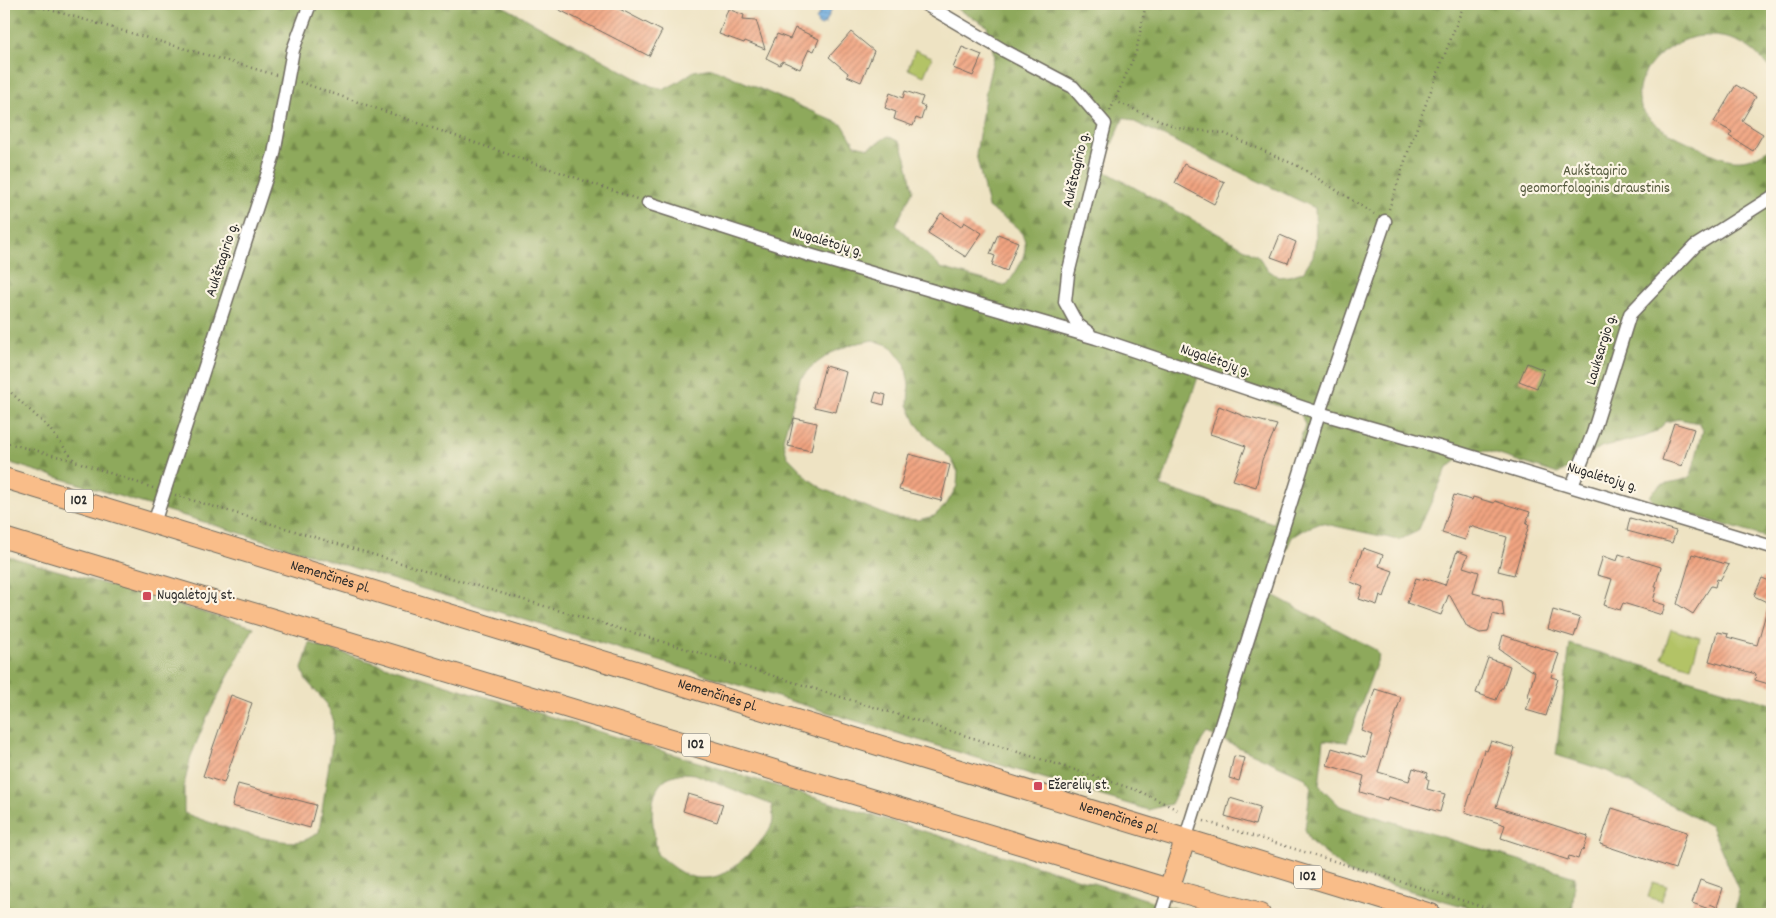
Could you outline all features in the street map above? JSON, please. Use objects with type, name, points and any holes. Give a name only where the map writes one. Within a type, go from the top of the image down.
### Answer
[{"type":"main road","name":"Nemenčinės pl.","points":[[4,478],[1431,914]]},
{"type":"main road","name":"102","points":[[4,538],[1169,889],[1260,914]]},
{"type":"main road","points":[[1169,889],[1185,840]]},
{"type":"street","name":"Aukštagirio g.","points":[[154,523],[274,154],[293,50],[310,4]]},
{"type":"street","name":"Aukštagirio g.","points":[[924,4],[1003,50],[1073,87],[1105,124],[1068,274],[1065,302],[1077,324],[1096,338]]},
{"type":"street","name":"Lauksargio g.","points":[[1572,486],[1593,434],[1630,314],[1695,246],[1772,196]]},
{"type":"street","name":"Nugalėtojų g.","points":[[648,203],[806,254],[1096,338],[1319,413],[1572,486],[1772,547]]},
{"type":"street","points":[[1185,840],[1319,413],[1385,221]]},
{"type":"street","points":[[1161,914],[1169,889]]},
{"type":"path","points":[[30,4],[288,78],[648,203]]},
{"type":"path","points":[[1105,124],[1136,52],[1146,4]]},
{"type":"path","points":[[1115,101],[1178,128],[1222,133],[1281,158],[1298,166],[1385,221],[1464,4]]},
{"type":"path","points":[[4,386],[48,427],[75,461]]},
{"type":"path","points":[[4,442],[75,461],[165,492],[687,649],[1050,762],[1139,791],[1192,817],[1506,914]]},
{"type":"green space","name":"Aukštagirio geomorfologinis draustinis","points":[[4,4],[499,4],[651,86],[665,89],[694,71],[712,68],[843,125],[855,145],[869,148],[888,136],[901,143],[913,190],[896,225],[941,268],[1006,286],[1019,267],[1025,251],[1025,244],[1023,237],[1016,227],[988,207],[976,154],[986,90],[994,55],[987,26],[949,4],[1772,4],[1772,70],[1755,52],[1740,42],[1716,36],[1696,37],[1673,45],[1652,63],[1640,86],[1639,98],[1643,110],[1657,125],[1674,136],[1718,156],[1727,159],[1744,160],[1752,158],[1772,147],[1772,539],[1655,504],[1650,497],[1658,487],[1691,476],[1703,430],[1699,423],[1678,419],[1666,422],[1656,432],[1644,437],[1601,447],[1558,474],[1487,451],[1467,453],[1447,468],[1418,531],[1399,540],[1321,523],[1303,530],[1292,537],[1267,592],[1376,650],[1379,656],[1347,742],[1324,740],[1319,785],[1340,806],[1575,877],[1572,914],[1490,914],[1349,873],[1310,841],[1305,829],[1311,785],[1304,777],[1207,733],[1171,804],[1148,810],[4,461]],"holes":[[[1124,117],[1315,208],[1316,239],[1313,256],[1303,272],[1278,277],[1267,269],[1258,256],[1101,169]],[[873,340],[891,346],[905,364],[909,385],[908,405],[916,423],[951,459],[958,472],[957,486],[946,505],[934,516],[918,520],[894,518],[823,489],[809,479],[787,456],[783,439],[800,379],[811,367],[831,353],[853,344]],[[1198,377],[1301,414],[1305,425],[1273,523],[1161,486]]]},
{"type":"green space","points":[[915,50],[932,57],[924,76],[908,69]]},
{"type":"green space","points":[[4,555],[254,627],[207,717],[191,756],[184,785],[184,813],[227,828],[263,838],[294,842],[305,840],[319,832],[332,743],[333,719],[326,703],[306,680],[302,669],[310,643],[1194,914],[4,914]],"holes":[[[682,773],[695,774],[772,805],[773,820],[771,827],[759,843],[727,872],[706,878],[697,878],[684,874],[657,854],[653,824],[653,803],[655,793],[660,785],[667,778]]]},
{"type":"green space","points":[[1671,629],[1700,638],[1691,667],[1662,658]]},
{"type":"green space","points":[[1570,644],[1772,704],[1772,914],[1734,914],[1739,891],[1711,826],[1607,771],[1556,755]]},
{"type":"green space","points":[[1653,882],[1667,886],[1661,901],[1648,897]]},
{"type":"water","points":[[824,4],[833,6],[825,24],[823,23],[822,26],[817,24],[818,21],[816,20]]},
{"type":"building","points":[[548,4],[610,4],[662,31],[649,56]]},
{"type":"building","points":[[728,9],[744,15],[743,19],[756,20],[765,49],[719,34]]},
{"type":"building","points":[[795,28],[819,39],[814,51],[809,49],[800,69],[782,61],[780,65],[766,58],[777,34],[790,39]]},
{"type":"building","points":[[851,32],[874,51],[861,82],[847,76],[848,73],[829,57]]},
{"type":"building","points":[[962,47],[982,55],[973,76],[953,68]]},
{"type":"building","points":[[1736,85],[1756,97],[1742,121],[1763,134],[1753,151],[1729,136],[1732,132],[1714,122]]},
{"type":"building","points":[[905,91],[923,97],[920,105],[925,107],[921,120],[916,118],[913,126],[894,119],[896,112],[885,108],[890,93],[903,98]]},
{"type":"building","points":[[1184,164],[1225,182],[1214,204],[1175,183]]},
{"type":"building","points":[[941,213],[961,227],[964,222],[982,233],[966,257],[928,233]]},
{"type":"building","points":[[998,234],[1018,242],[1007,271],[992,265],[995,256],[990,254]]},
{"type":"building","points":[[1280,235],[1296,242],[1288,263],[1271,257]]},
{"type":"building","points":[[1527,363],[1544,370],[1537,388],[1519,381]]},
{"type":"building","points":[[825,366],[846,372],[836,412],[814,407]]},
{"type":"building","points":[[876,392],[886,395],[884,405],[873,402]]},
{"type":"building","points":[[1219,406],[1246,417],[1277,425],[1262,460],[1256,487],[1233,480],[1246,446],[1210,434]]},
{"type":"building","points":[[794,418],[817,423],[811,451],[788,446]]},
{"type":"building","points":[[1674,423],[1694,429],[1682,466],[1662,460]]},
{"type":"building","points":[[909,454],[950,465],[941,501],[899,490]]},
{"type":"building","points":[[1454,495],[1472,500],[1473,497],[1494,503],[1495,501],[1530,512],[1526,524],[1529,525],[1514,575],[1498,571],[1507,537],[1470,526],[1465,540],[1442,533]]},
{"type":"building","points":[[1630,518],[1676,531],[1672,543],[1627,531]]},
{"type":"building","points":[[1363,548],[1383,555],[1379,566],[1393,571],[1384,597],[1380,595],[1377,605],[1359,599],[1363,587],[1351,582]]},
{"type":"building","points":[[1457,551],[1468,555],[1463,567],[1479,572],[1473,593],[1502,601],[1504,617],[1493,614],[1488,632],[1480,633],[1467,627],[1449,594],[1441,615],[1407,603],[1416,578],[1423,580],[1424,578],[1445,585]]},
{"type":"building","points":[[1619,554],[1661,567],[1653,601],[1665,605],[1662,615],[1623,603],[1620,610],[1604,605],[1612,579],[1597,575],[1603,556],[1617,561]]},
{"type":"building","points":[[1692,554],[1729,565],[1720,580],[1717,579],[1715,587],[1711,586],[1693,614],[1677,604]]},
{"type":"building","points":[[1762,578],[1772,582],[1772,685],[1755,680],[1756,674],[1709,661],[1717,632],[1728,634],[1727,637],[1757,645],[1769,603],[1754,596]]},
{"type":"building","points":[[1553,610],[1580,618],[1574,637],[1548,629]]},
{"type":"building","points":[[1503,635],[1559,654],[1551,677],[1558,679],[1546,716],[1526,710],[1531,697],[1528,696],[1535,672],[1499,649]]},
{"type":"building","points":[[1488,658],[1510,666],[1503,688],[1501,688],[1496,700],[1476,693]]},
{"type":"building","points":[[1375,689],[1401,697],[1378,772],[1409,781],[1413,768],[1428,773],[1426,778],[1429,780],[1427,789],[1445,794],[1440,812],[1388,797],[1387,800],[1360,792],[1364,776],[1327,765],[1332,748],[1366,758],[1373,735],[1362,731]]},
{"type":"building","points":[[231,695],[252,703],[224,783],[203,776]]},
{"type":"building","points":[[1491,741],[1515,748],[1496,807],[1588,836],[1578,859],[1569,856],[1568,860],[1501,838],[1505,825],[1465,812],[1484,750],[1487,751]]},
{"type":"building","points":[[1234,756],[1245,758],[1239,781],[1229,778]]},
{"type":"building","points":[[238,784],[316,805],[310,828],[232,806]]},
{"type":"building","points":[[688,794],[723,804],[717,822],[683,811]]},
{"type":"building","points":[[1230,798],[1260,807],[1255,825],[1225,816]]},
{"type":"building","points":[[1612,808],[1687,832],[1675,869],[1600,844]]},
{"type":"building","points":[[1700,880],[1723,888],[1717,907],[1710,904],[1709,909],[1692,903]]},
{"type":"place","name":"Nugalėtojų st.","points":[[147,596]]},
{"type":"place","name":"Ežerėlių st.","points":[[1038,786]]}]
